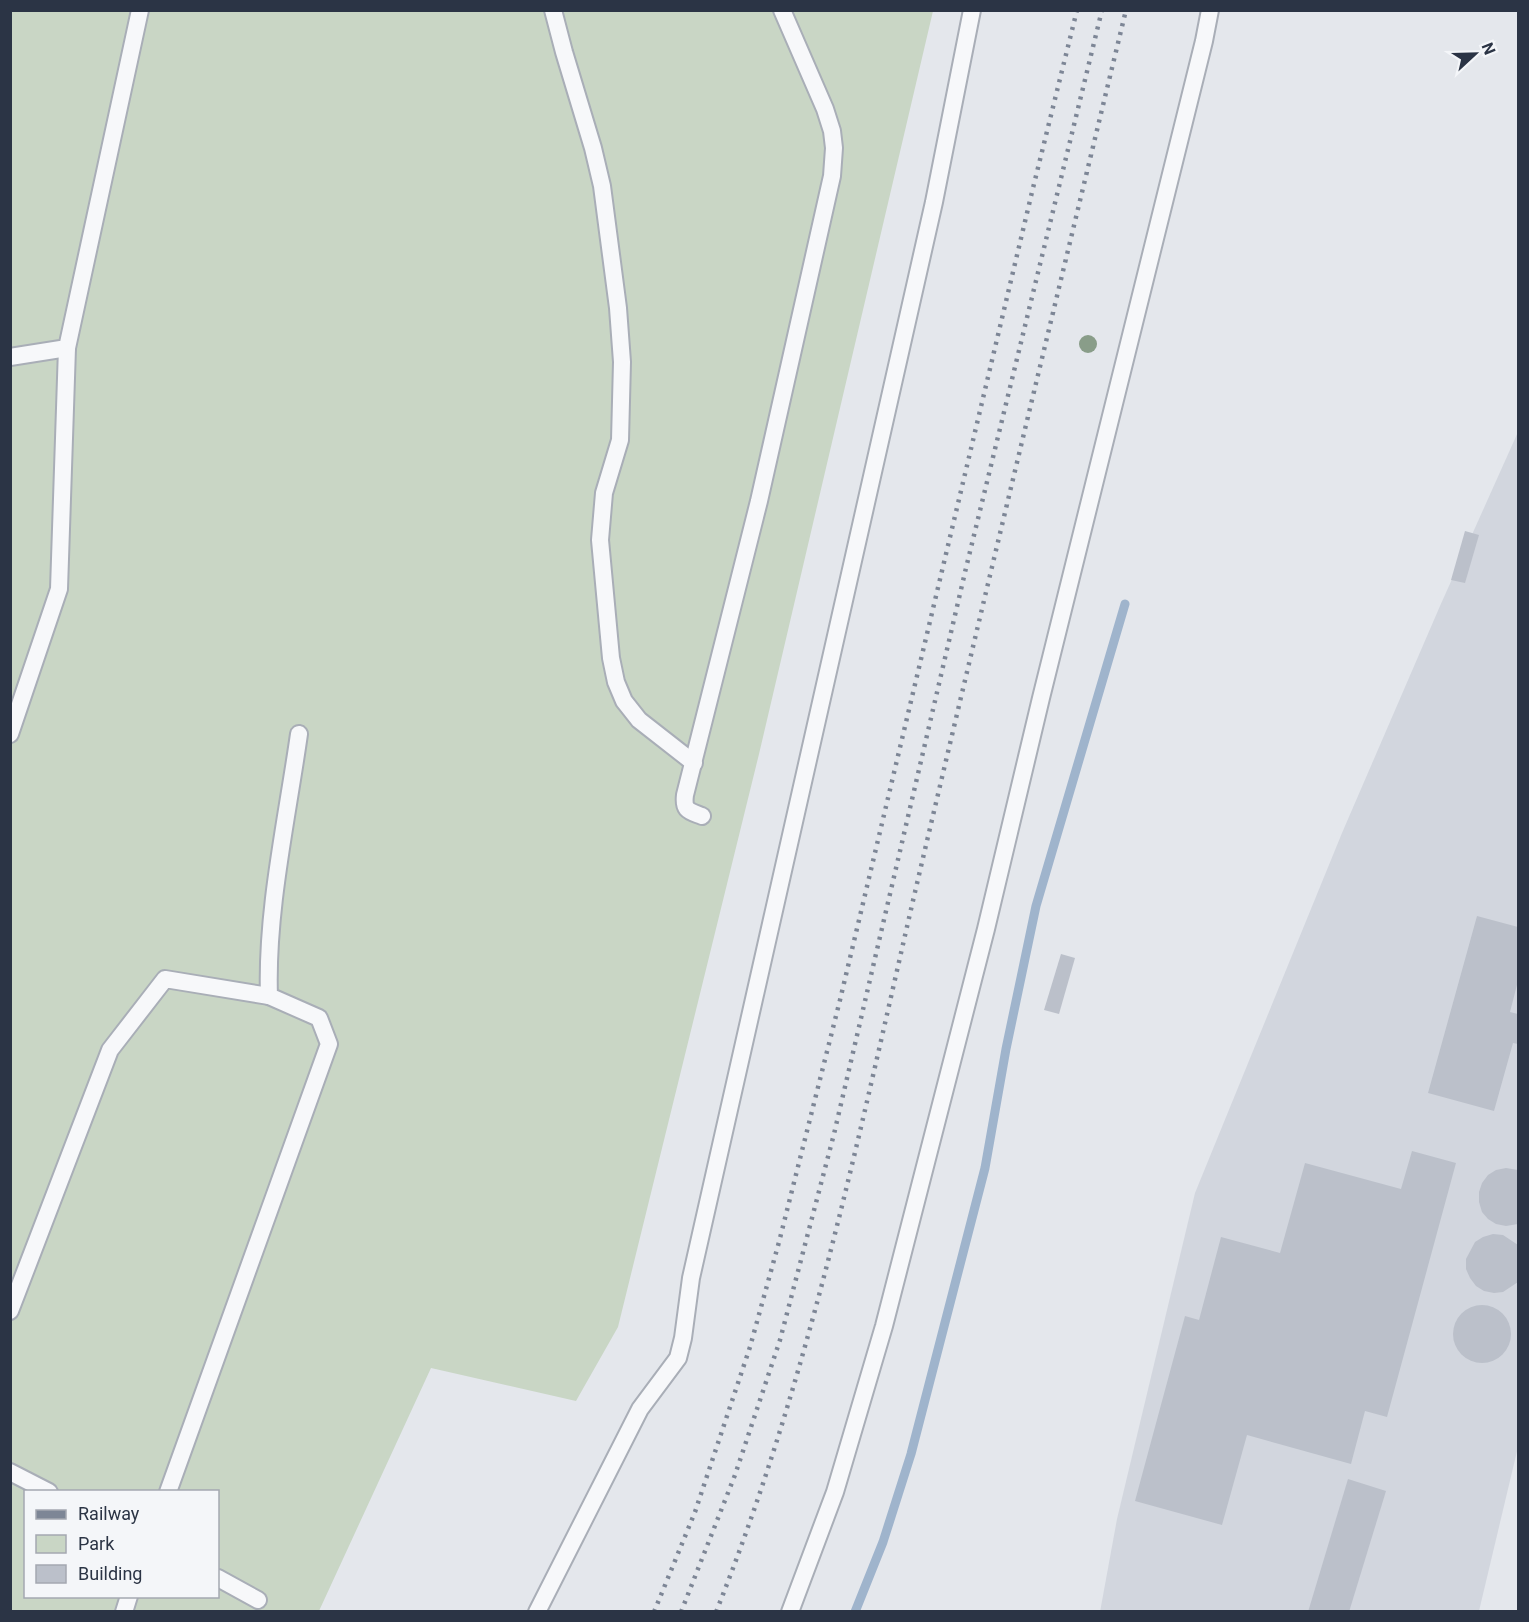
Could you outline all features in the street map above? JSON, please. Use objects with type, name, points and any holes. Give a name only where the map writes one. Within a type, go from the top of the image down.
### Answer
[{"type":"lane","points":[[10,734],[58,589],[67,348],[140,10]]},
{"type":"lane","points":[[553,10],[602,186],[618,308],[622,362],[620,440],[604,493],[600,540],[611,658],[616,682],[624,701],[639,720],[694,763]]},
{"type":"lane","points":[[702,816],[688,811],[684,804],[759,501],[832,176],[834,148],[832,131],[825,109],[782,10]]},
{"type":"lane","points":[[537,1611],[640,1409],[678,1358],[691,1278],[934,202],[972,10]]},
{"type":"lane","points":[[790,1611],[838,1481],[884,1326],[986,929],[1210,10]]},
{"type":"lane","points":[[10,357],[67,348]]},
{"type":"lane","points":[[269,996],[268,965],[273,913],[299,734]]},
{"type":"lane","points":[[10,1311],[110,1050],[165,979],[269,996],[319,1018],[329,1044],[168,1490]]},
{"type":"lane","points":[[10,1472],[46,1490]]},
{"type":"lane","points":[[219,1579],[258,1600]]},
{"type":"shaded area","points":[[1518,432],[1518,1447],[1479,1611],[1100,1612],[1117,1519],[1195,1193],[1342,833]]},
{"type":"green space","points":[[11,11],[933,11],[759,754],[618,1327],[576,1401],[431,1368],[319,1611],[11,1612]]},
{"type":"building","points":[[1465,531],[1479,535],[1465,583],[1451,580]]},
{"type":"building","points":[[1477,916],[1518,927],[1518,981],[1510,1012],[1518,1014],[1518,1044],[1513,1043],[1494,1111],[1428,1093]]},
{"type":"building","points":[[1061,954],[1075,958],[1059,1014],[1044,1010]]},
{"type":"building","points":[[1412,1151],[1456,1163],[1387,1417],[1365,1411],[1351,1464],[1247,1435],[1222,1525],[1135,1501],[1185,1316],[1199,1320],[1221,1237],[1280,1253],[1305,1163],[1401,1189]]},
{"type":"building","points":[[1506,1168],[1518,1170],[1518,1224],[1506,1226],[1496,1224],[1482,1212],[1479,1192],[1488,1175]]},
{"type":"building","points":[[1493,1234],[1503,1235],[1518,1245],[1518,1282],[1503,1292],[1494,1293],[1476,1286],[1466,1269],[1466,1259],[1475,1242]]},
{"type":"building","points":[[1476,1305],[1488,1305],[1503,1313],[1511,1328],[1511,1340],[1503,1355],[1488,1363],[1476,1363],[1461,1355],[1453,1340],[1453,1328],[1461,1313]]},
{"type":"building","points":[[1348,1479],[1386,1491],[1349,1612],[1308,1612]]},
{"type":"waterway","points":[[855,1612],[883,1542],[911,1454],[985,1168],[1006,1049],[1036,906],[1125,604]]},
{"type":"railway","points":[[654,1612],[695,1512],[750,1347],[779,1242],[840,1000],[1077,10]]},
{"type":"railway","points":[[681,1612],[735,1475],[780,1340],[834,1134],[966,568],[1102,10]]},
{"type":"railway","points":[[716,1612],[749,1524],[778,1436],[829,1256],[1126,10]]}]
